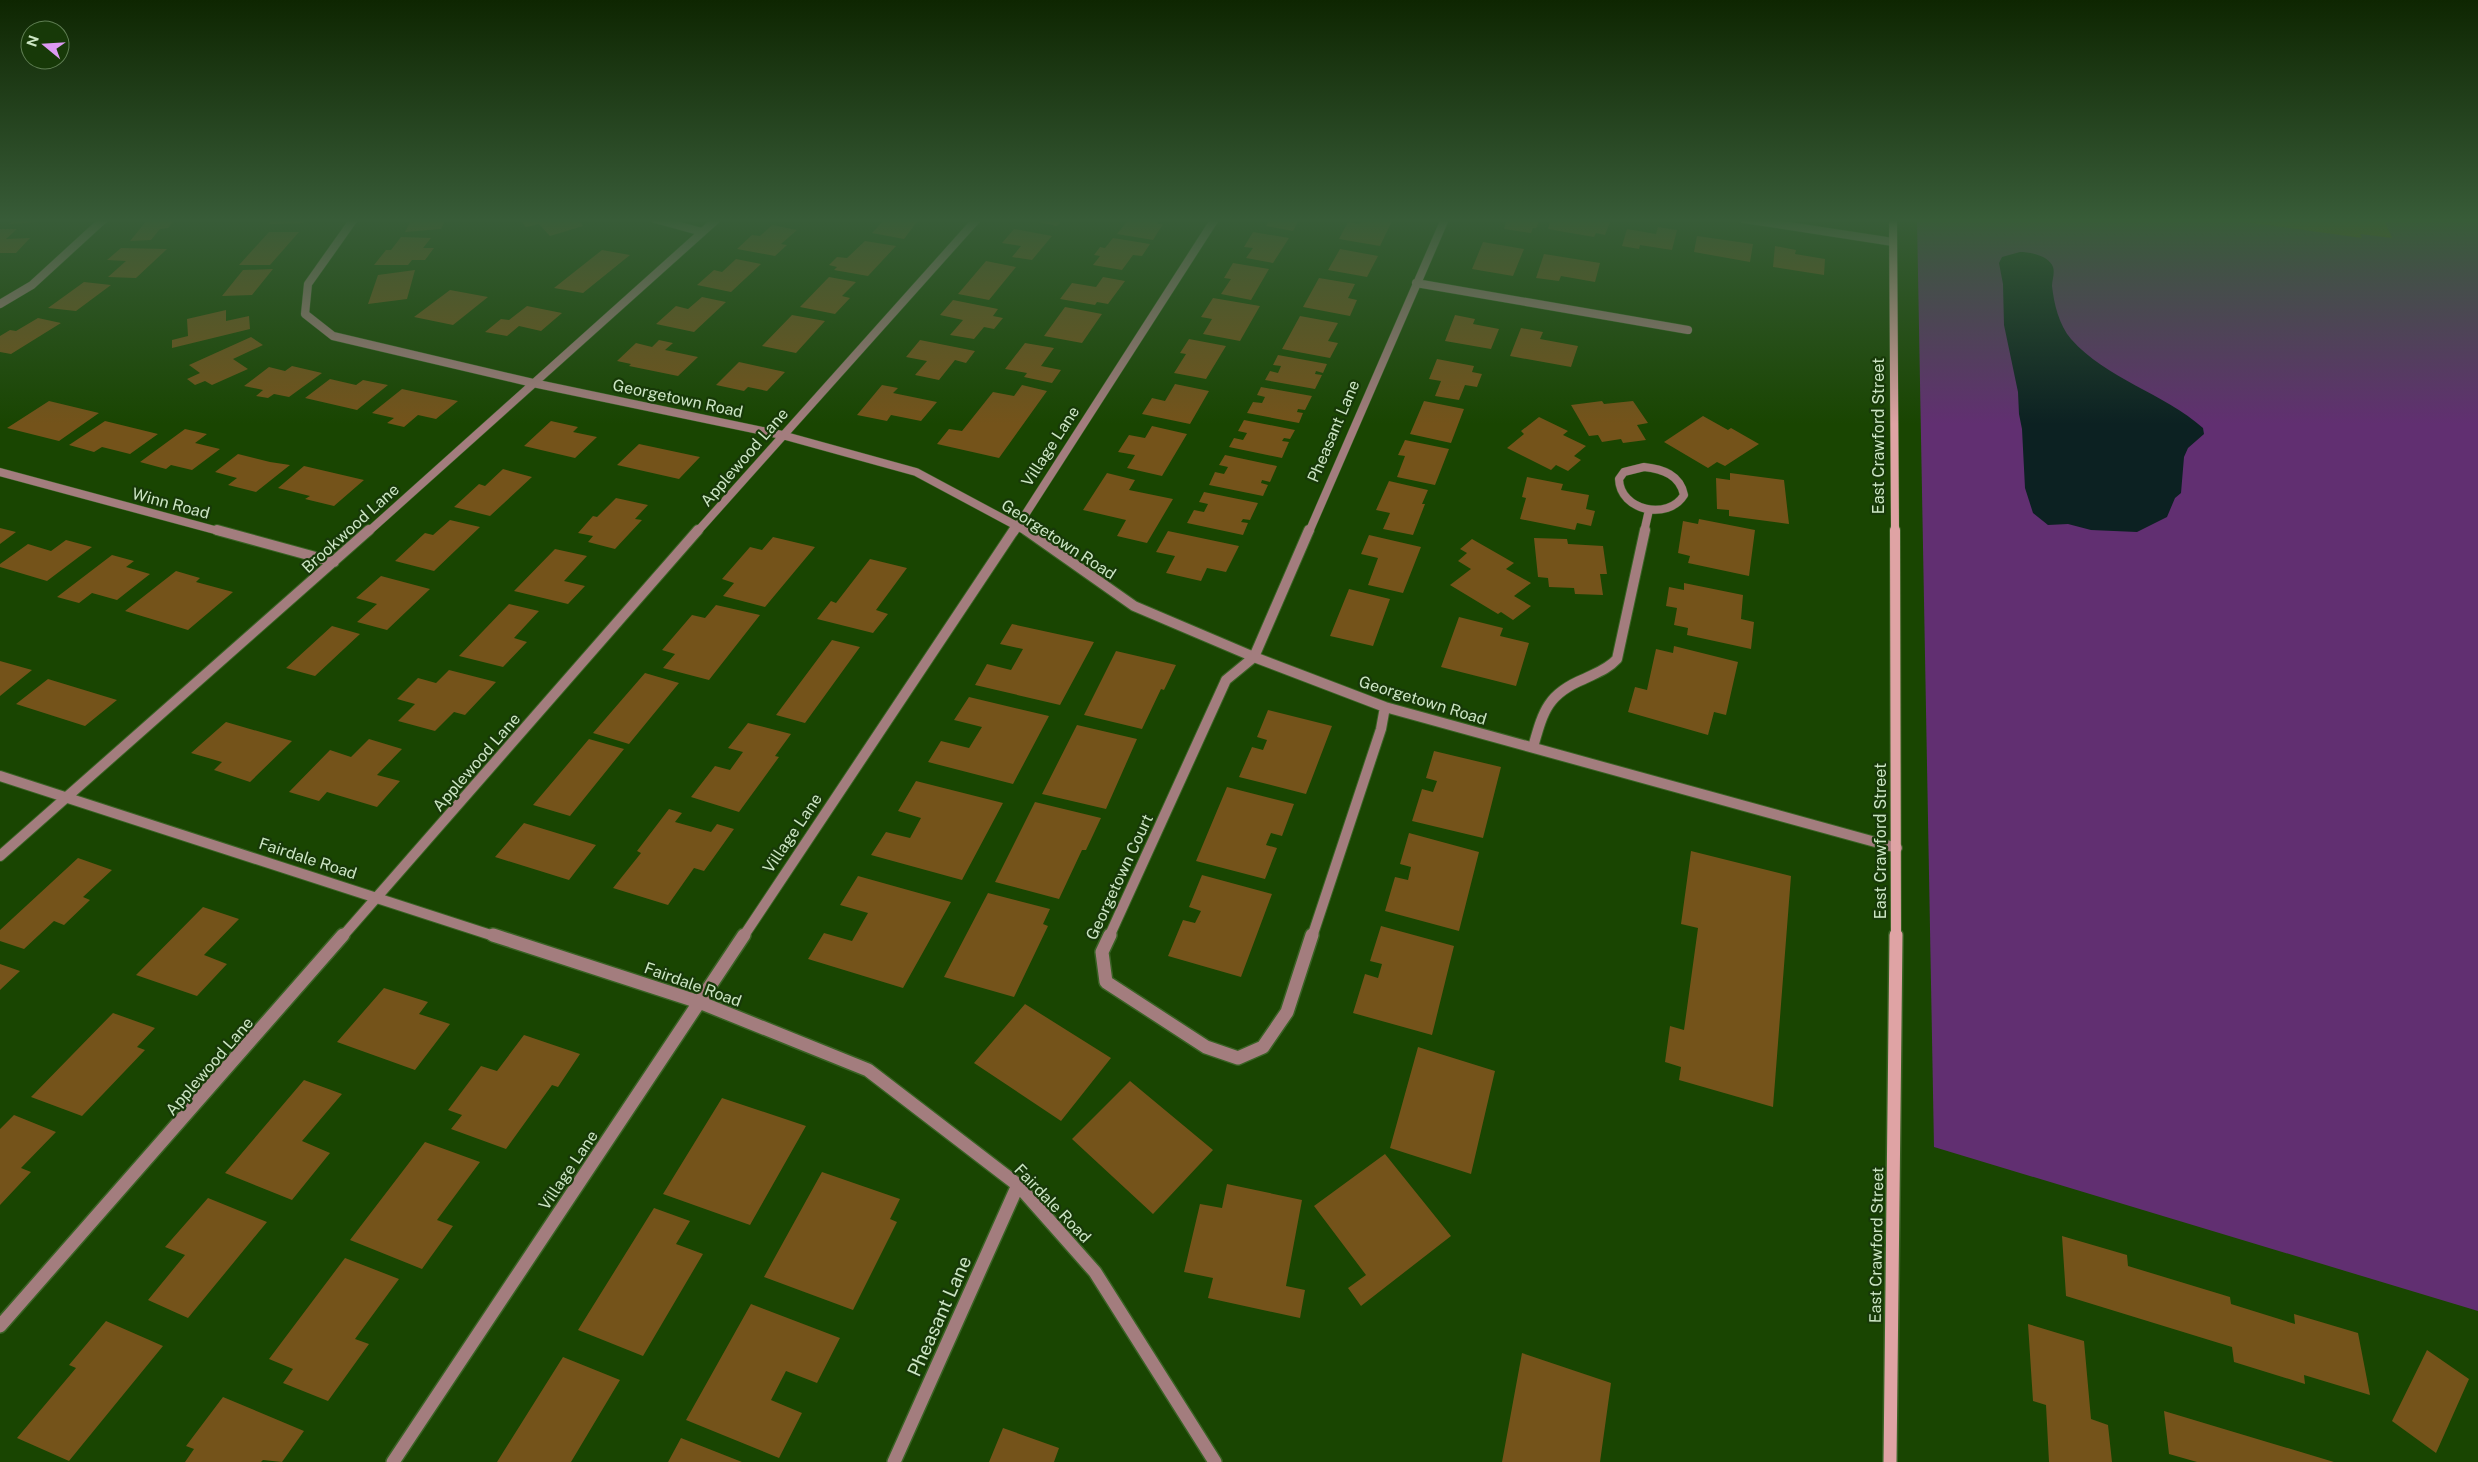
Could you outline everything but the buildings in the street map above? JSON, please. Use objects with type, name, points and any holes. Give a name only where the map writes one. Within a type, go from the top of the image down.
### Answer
[{"type":"street","points":[[0,304],[28,287]]},
{"type":"street","name":"Georgetown Road","points":[[308,287],[305,314],[333,336],[533,383],[782,436],[916,472],[1018,526],[1134,606],[1254,658],[1386,707],[1897,848]]},
{"type":"street","name":"Brookwood Lane","points":[[0,856],[334,562],[640,287]]},
{"type":"street","name":"Applewood Lane","points":[[0,1326],[782,436],[916,287]]},
{"type":"street","name":"Village Lane","points":[[393,1462],[1018,526],[1171,287]]},
{"type":"street","name":"Pheasant Lane","points":[[1254,658],[1414,287]]},
{"type":"street","points":[[1440,287],[1688,330]]},
{"type":"street","name":"East Crawford Street","points":[[1890,1462],[1897,848],[1893,287]]},
{"type":"street","points":[[1640,467],[1665,472],[1675,478],[1683,487],[1684,495],[1678,503],[1662,510],[1649,510],[1632,503],[1622,494],[1618,484],[1621,474],[1625,471],[1640,467]]},
{"type":"street","name":"Winn Road","points":[[0,472],[334,562]]},
{"type":"street","points":[[1533,747],[1543,715],[1553,696],[1562,689],[1615,661],[1620,650],[1649,510]]},
{"type":"street","name":"Georgetown Court","points":[[1254,658],[1226,680],[1102,952],[1106,982],[1206,1047],[1238,1058],[1263,1047],[1287,1012],[1381,729],[1386,707]]},
{"type":"street","name":"Fairdale Road","points":[[0,776],[699,1002],[868,1070],[1018,1185],[1095,1272],[1214,1462]]},
{"type":"street","name":"Pheasant Lane","points":[[894,1462],[1018,1185]]},
{"type":"shaded area","points":[[1918,287],[2478,287],[2478,1311],[1934,1147]]},
{"type":"water","points":[[2003,287],[2052,287],[2060,321],[2071,339],[2085,353],[2118,376],[2171,405],[2203,428],[2204,434],[2188,448],[2184,457],[2181,493],[2175,498],[2167,517],[2137,532],[2091,530],[2068,524],[2048,525],[2033,513],[2025,488],[2018,392],[2004,325]]}]
